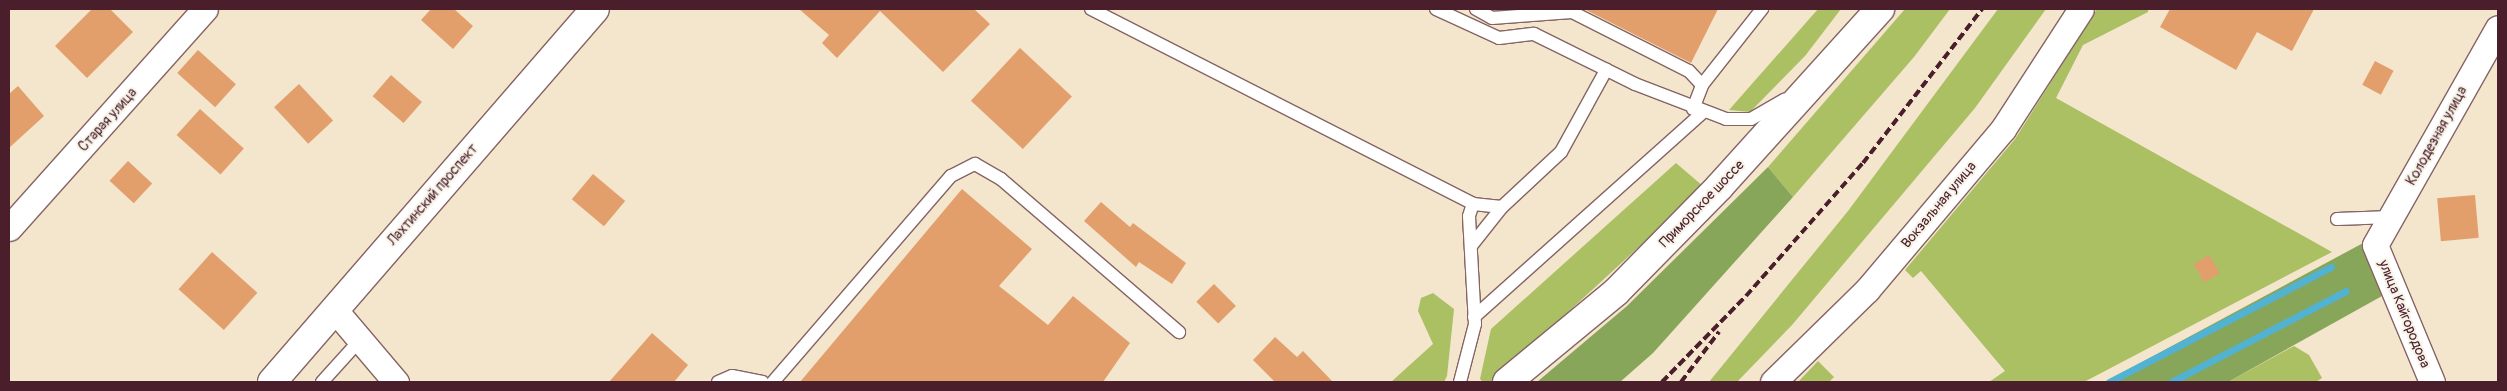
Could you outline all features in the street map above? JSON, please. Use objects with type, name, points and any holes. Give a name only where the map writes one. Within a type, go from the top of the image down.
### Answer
[{"type":"main road","name":"Лахтинский проспект","points":[[272,382],[595,9]]},
{"type":"main road","name":"Приморское шоссе","points":[[1507,382],[1616,292],[1876,15]]},
{"type":"street","name":"Старая улица","points":[[9,228],[205,9]]},
{"type":"street","name":"Вокзальная улица","points":[[1773,382],[1867,290],[2003,130],[2081,9]]},
{"type":"street","name":"Колодезная улица","points":[[2376,245],[2498,28]]},
{"type":"street","name":"улица Кайгородова","points":[[2376,245],[2432,382]]},
{"type":"street","points":[[334,309],[396,382]]},
{"type":"lane","points":[[1091,9],[1473,204],[1502,207]]},
{"type":"lane","points":[[1436,9],[1499,38],[1534,34],[1606,70],[1698,110],[1726,119],[1751,118],[1781,103],[1876,15]]},
{"type":"lane","points":[[1476,9],[1492,18],[1572,12],[1689,71],[1702,84]]},
{"type":"lane","points":[[1474,317],[1698,110],[1702,84],[1762,9]]},
{"type":"lane","points":[[1471,246],[1502,207],[1561,152],[1606,70]]},
{"type":"lane","points":[[773,382],[952,176],[975,164],[1002,179],[1179,332]]},
{"type":"lane","points":[[1460,382],[1474,317],[1471,246],[1473,204]]},
{"type":"lane","points":[[2337,220],[2392,217]]},
{"type":"lane","points":[[322,382],[360,340]]},
{"type":"lane","points":[[718,382],[732,376],[762,382]]},
{"type":"green space","points":[[1818,9],[1841,9],[1805,56],[1750,112],[1729,110]]},
{"type":"green space","points":[[1905,9],[1950,9],[1914,57],[1793,197],[1768,167]]},
{"type":"green space","points":[[1998,9],[2046,9],[1975,108],[1792,325],[1737,382],[1709,382],[1848,211]]},
{"type":"green space","points":[[2097,9],[2148,9],[2148,12],[2083,45],[2056,98],[2332,252],[2084,382],[1989,382],[2005,371],[1921,271],[1913,278],[1905,270],[2015,139]]},
{"type":"green space","points":[[1676,163],[1704,187],[1492,382],[1483,382],[1480,379],[1491,329]]},
{"type":"green space","points":[[1768,167],[1793,197],[1653,353],[1620,382],[1537,382],[1627,306]]},
{"type":"green space","points":[[2365,242],[2382,296],[2228,382],[2105,382]]},
{"type":"green space","points":[[1433,293],[1454,309],[1447,376],[1444,382],[1391,382],[1433,344],[1418,311],[1421,298]]},
{"type":"green space","points":[[2294,346],[2309,355],[2322,378],[2316,382],[2228,382]]},
{"type":"green space","points":[[1818,361],[1834,377],[1829,382],[1798,382]]},
{"type":"building","points":[[92,9],[110,9],[133,32],[87,78],[55,46]]},
{"type":"building","points":[[431,9],[454,9],[473,26],[453,49],[421,20]]},
{"type":"building","points":[[799,9],[974,9],[990,24],[943,72],[880,11],[837,58],[822,43],[829,35]]},
{"type":"building","points":[[1584,9],[1718,9],[1691,63]]},
{"type":"building","points":[[2170,9],[2314,9],[2292,51],[2257,32],[2236,70],[2160,27]]},
{"type":"building","points":[[1020,48],[1072,96],[1023,149],[971,101]]},
{"type":"building","points":[[198,50],[236,84],[215,107],[177,73]]},
{"type":"building","points":[[2375,61],[2394,71],[2381,95],[2362,85]]},
{"type":"building","points":[[391,75],[422,102],[404,123],[373,96]]},
{"type":"building","points":[[299,84],[333,121],[308,144],[274,107]]},
{"type":"building","points":[[18,86],[44,116],[9,148],[9,94]]},
{"type":"building","points":[[200,109],[244,148],[220,174],[177,135]]},
{"type":"building","points":[[128,161],[152,184],[134,203],[110,181]]},
{"type":"building","points":[[593,174],[625,201],[604,226],[572,199]]},
{"type":"building","points":[[962,189],[1032,249],[999,286],[1048,325],[1073,296],[1130,343],[1103,382],[800,382]]},
{"type":"building","points":[[2475,195],[2479,238],[2441,241],[2437,198]]},
{"type":"building","points":[[1101,202],[1130,227],[1133,223],[1186,263],[1172,284],[1139,262],[1136,267],[1084,221]]},
{"type":"building","points":[[212,252],[257,293],[224,330],[179,289]]},
{"type":"building","points":[[2209,255],[2220,273],[2204,282],[2194,264]]},
{"type":"building","points":[[1214,284],[1236,306],[1218,324],[1196,302]]},
{"type":"building","points":[[652,333],[688,365],[674,382],[609,382]]},
{"type":"building","points":[[1275,337],[1297,357],[1303,351],[1333,382],[1275,382],[1253,360]]},
{"type":"waterway","points":[[2109,382],[2331,267]]},
{"type":"waterway","points":[[2171,382],[2346,291]]},
{"type":"railway","points":[[1662,382],[1746,296],[1863,163],[1982,9]]},
{"type":"railway","points":[[1681,382],[1719,332]]}]
